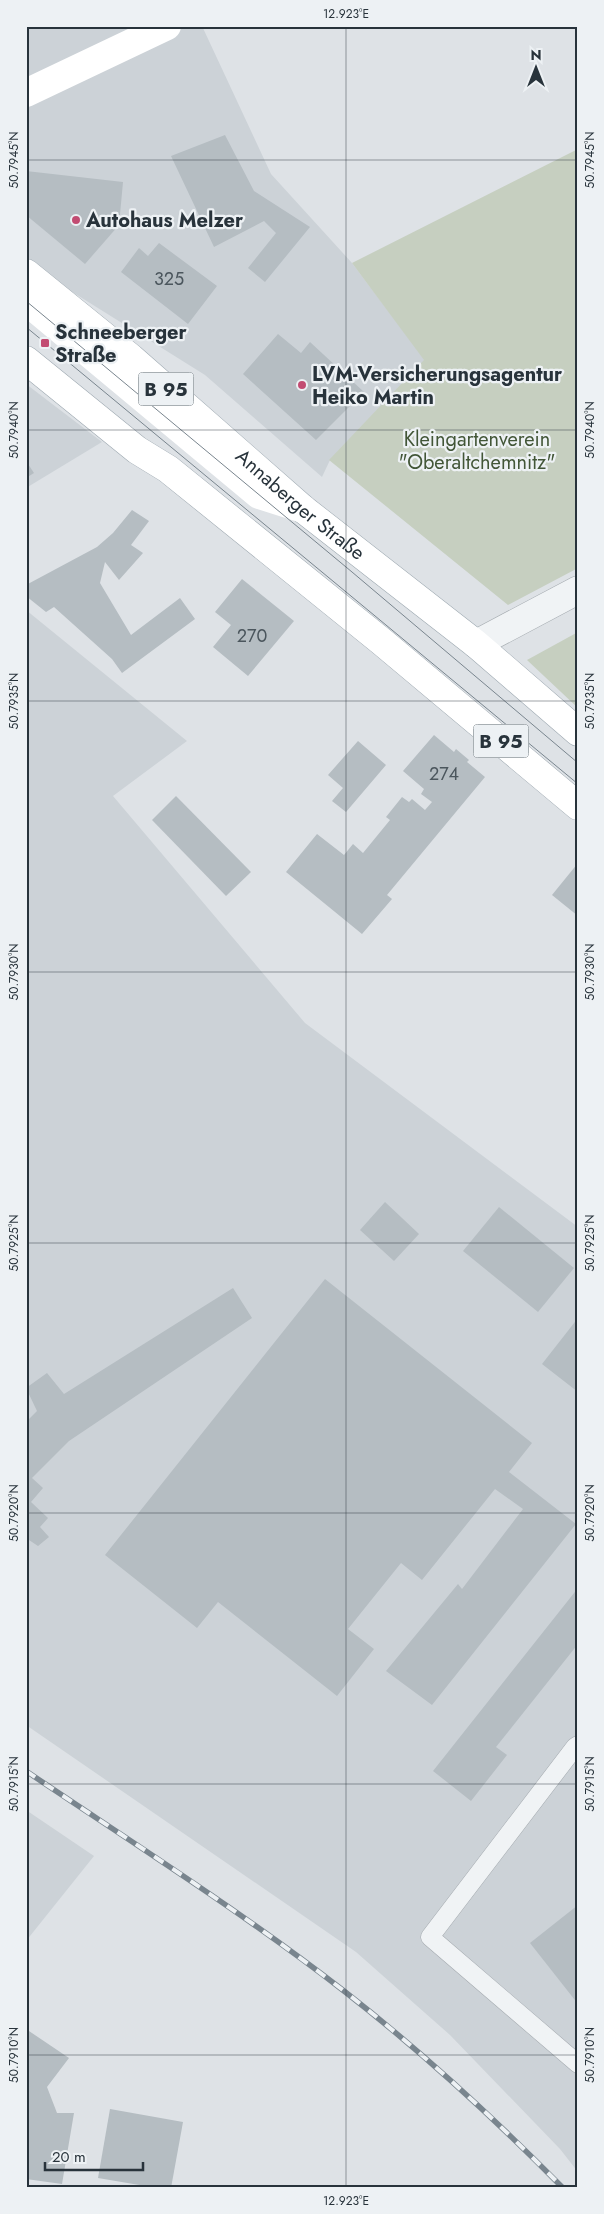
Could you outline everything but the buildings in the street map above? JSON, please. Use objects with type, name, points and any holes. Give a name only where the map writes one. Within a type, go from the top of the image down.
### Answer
[{"type":"main road","points":[[26,93],[167,26]]},
{"type":"main road","name":"Annaberger Straße","points":[[26,273],[131,358],[303,509],[476,644],[578,732]]},
{"type":"main road","name":"B 95","points":[[26,302],[260,495],[303,509]]},
{"type":"main road","name":"B 95","points":[[26,360],[137,450],[168,469],[359,623],[578,806]]},
{"type":"street","points":[[476,644],[578,590]]},
{"type":"lane","points":[[578,1745],[574,1747],[430,1937],[578,2064]]},
{"type":"shaded area","points":[[26,26],[202,26],[271,174],[352,263],[425,360],[330,460],[322,477],[205,375],[26,263]]},
{"type":"shaded area","points":[[26,384],[102,442],[26,488]]},
{"type":"shaded area","points":[[26,610],[187,741],[113,796],[305,1023],[578,1227],[578,2172],[560,2149],[450,2035],[356,1952],[26,1725]]},
{"type":"shaded area","points":[[26,1810],[94,1856],[26,1941]]},
{"type":"green space","name":"Kleingartenverein \"Oberaltchemnitz\"","points":[[578,149],[578,568],[508,605],[329,460],[424,360],[352,263]]},
{"type":"green space","points":[[578,632],[578,708],[527,660]]},
{"type":"tram line","points":[[26,301],[578,763]]},
{"type":"tram line","points":[[26,327],[578,784]]},
{"type":"railway","points":[[26,1771],[227,1906],[344,1991],[401,2037],[456,2086],[563,2188]]},
{"type":"place","name":"Autohaus Melzer","points":[[76,220]]},
{"type":"place","name":"Schneeberger Straße","points":[[45,343]]},
{"type":"place","name":"LVM-Versicherungsagentur Heiko Martin","points":[[302,385]]}]
